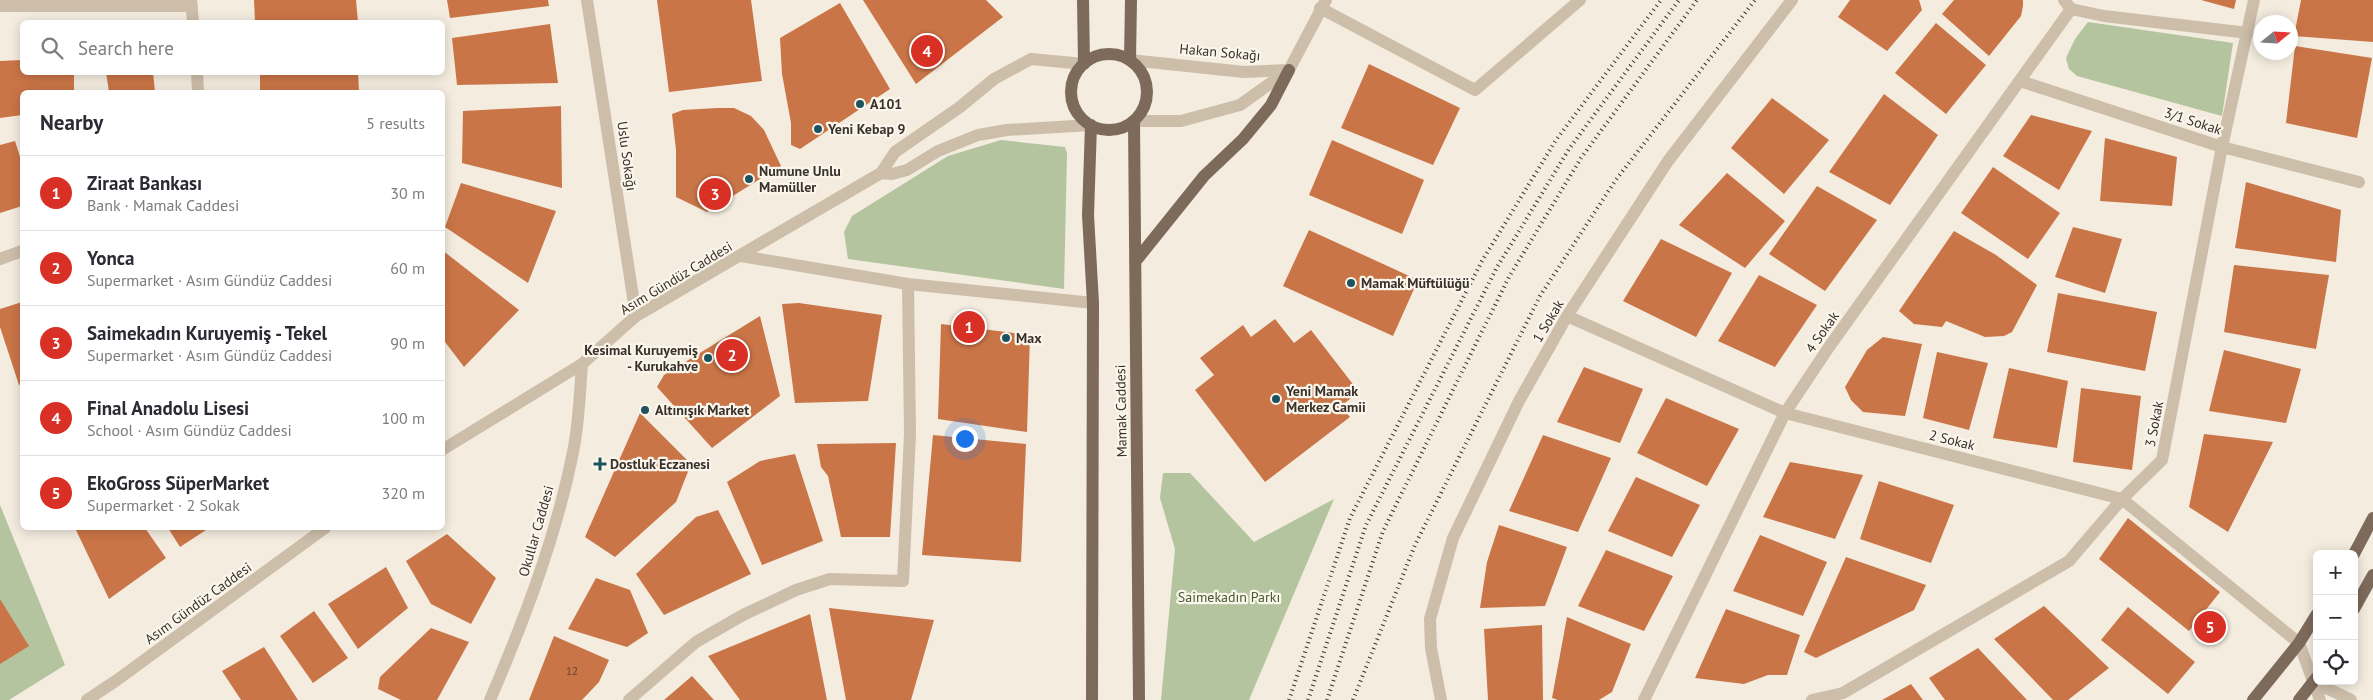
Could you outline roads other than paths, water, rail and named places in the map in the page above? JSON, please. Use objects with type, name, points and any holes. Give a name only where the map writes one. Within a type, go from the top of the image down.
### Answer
[{"type":"main road","points":[[1083,0],[1084,64]]},
{"type":"main road","points":[[1130,60],[1131,0]]},
{"type":"main road","points":[[1104,54],[1121,56],[1130,60],[1144,78],[1147,90],[1146,101],[1134,121],[1114,130],[1104,130],[1091,125],[1082,118],[1075,108],[1072,96],[1074,79],[1084,64],[1104,54]]},
{"type":"main road","points":[[1135,262],[1204,176],[1243,139],[1265,112],[1289,70]]},
{"type":"main road","name":"Mamak Caddesi","points":[[1134,121],[1139,700]]},
{"type":"main road","name":"Mamak Caddesi","points":[[1091,125],[1088,215],[1093,303],[1092,700]]},
{"type":"main road","points":[[2356,550],[2373,518]]},
{"type":"main road","points":[[2358,602],[2373,575]]},
{"type":"main road","points":[[2253,700],[2299,643],[2313,620]]},
{"type":"main road","points":[[2300,700],[2313,683]]},
{"type":"street","name":"Uslu Sokağı","points":[[588,0],[636,316]]},
{"type":"street","points":[[1134,121],[1182,122],[1240,106],[1289,70],[1323,3],[1474,90],[1580,0]]},
{"type":"street","name":"1 Sokak","points":[[1442,700],[1430,648],[1430,619],[1453,538],[1519,401],[1567,316],[1668,161],[1792,0]]},
{"type":"street","name":"3 Sokak","points":[[1812,700],[1843,693],[2068,561],[2122,499],[2162,460],[2222,147],[2254,0]]},
{"type":"street","points":[[0,6],[192,3],[193,20]]},
{"type":"street","points":[[2068,4],[2104,16],[2248,33]]},
{"type":"street","name":"4 Sokak","points":[[1644,700],[1785,413],[1829,347],[2020,81],[2068,4]]},
{"type":"street","name":"Asım Gündüz Caddesi","points":[[445,448],[582,364],[636,316],[881,172],[895,152],[960,107],[994,79],[1031,60],[1084,64]]},
{"type":"street","name":"Hakan Sokağı","points":[[1130,60],[1244,72],[1289,70]]},
{"type":"street","points":[[196,75],[198,90]]},
{"type":"street","name":"3/1 Sokak","points":[[2020,81],[2222,147],[2359,182]]},
{"type":"street","name":"Asım Gündüz Caddesi","points":[[881,172],[892,174],[907,170],[938,151],[978,135],[1007,130],[1091,125]]},
{"type":"street","points":[[0,259],[20,252]]},
{"type":"street","points":[[741,256],[908,284],[1093,303]]},
{"type":"street","points":[[629,700],[696,642],[743,615],[796,590],[830,579],[904,581],[910,434],[908,284]]},
{"type":"street","name":"2 Sokak","points":[[1567,316],[1785,413],[2122,499],[2299,643]]},
{"type":"street","name":"Okullar Caddesi","points":[[490,700],[525,618],[550,545],[574,446],[582,364]]},
{"type":"street","name":"Asım Gündüz Caddesi","points":[[86,700],[117,680],[322,530]]},
{"type":"street","points":[[2299,643],[2313,675]]},
{"type":"street","points":[[2316,685],[2320,700]]},
{"type":"street","points":[[2324,685],[2351,700]]},
{"type":"railway","points":[[1289,700],[1350,518],[1482,261],[1556,140],[1661,0]]},
{"type":"railway","points":[[1308,700],[1366,525],[1496,269],[1569,149],[1679,0]]},
{"type":"railway","points":[[1327,700],[1383,531],[1509,277],[1581,158],[1697,0]]},
{"type":"railway","points":[[1353,700],[1415,545],[1540,296],[1615,181],[1755,0]]},
{"type":"place","name":"Final Anadolu Lisesi","points":[[927,51]]},
{"type":"place","name":"A101","points":[[860,104]]},
{"type":"place","name":"Yeni Kebap 9","points":[[818,129]]},
{"type":"place","name":"Numune Unlu Mamüller","points":[[749,179]]},
{"type":"place","name":"Saimekadın Kuruyemiş - Tekel","points":[[715,194]]},
{"type":"place","name":"Mamak Müftülüğü","points":[[1351,283]]},
{"type":"place","name":"Ziraat Bankası","points":[[969,327]]},
{"type":"place","name":"Max","points":[[1006,338]]},
{"type":"place","name":"Yonca","points":[[732,355]]},
{"type":"place","name":"Kesimal Kuruyemiş - Kurukahve","points":[[708,358]]},
{"type":"place","name":"Yeni Mamak Merkez Camii","points":[[1276,399]]},
{"type":"place","name":"Altınışık Market","points":[[645,410]]},
{"type":"place","name":"Dostluk Eczanesi","points":[[600,464]]},
{"type":"place","name":"EkoGross SüperMarket","points":[[2210,627]]},
{"type":"park label","name":"Saimekadın Parkı","points":[[1229,597]]}]
